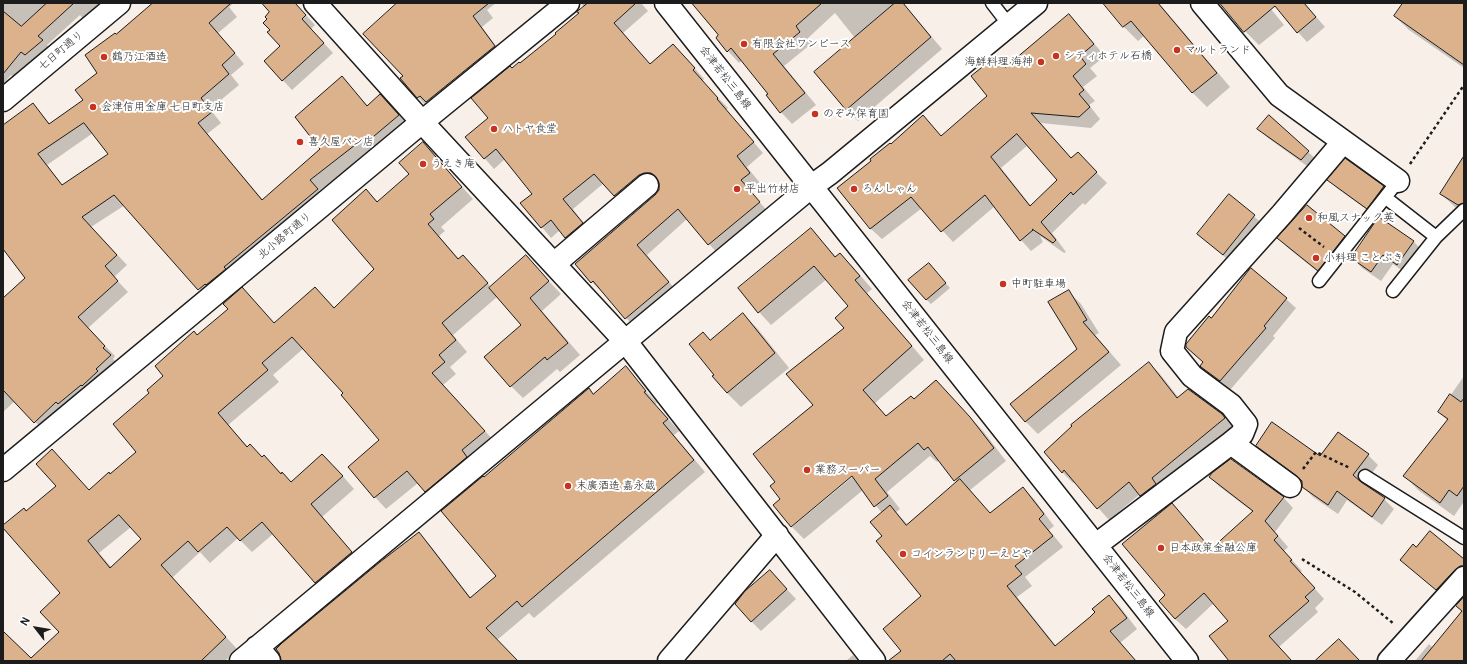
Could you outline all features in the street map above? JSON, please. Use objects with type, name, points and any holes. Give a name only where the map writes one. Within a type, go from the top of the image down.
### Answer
[{"type":"main road","name":"七日町通り","points":[[3,100],[119,3]]},
{"type":"main road","points":[[315,3],[422,122],[626,342],[874,661]]},
{"type":"main road","name":"北小路町通り","points":[[3,470],[422,122],[568,3]]},
{"type":"main road","name":"会津若松三島線","points":[[666,3],[1187,661]]},
{"type":"main road","points":[[256,656],[812,186],[836,168],[1036,3]]},
{"type":"main road","points":[[1202,3],[1279,95],[1343,142],[1392,190]]},
{"type":"main road","points":[[1096,545],[1242,434],[1246,424],[1231,405],[1192,376],[1172,351],[1176,332],[1282,214],[1343,142]]},
{"type":"main road","points":[[554,264],[647,185]]},
{"type":"main road","points":[[1231,443],[1290,486]]},
{"type":"main road","points":[[669,661],[776,535]]},
{"type":"main road","points":[[1389,661],[1464,578]]},
{"type":"lane","points":[[992,3],[1009,25]]},
{"type":"lane","points":[[1319,281],[1392,190],[1436,237]]},
{"type":"lane","points":[[1393,291],[1436,237],[1464,210]]},
{"type":"lane","points":[[1365,476],[1464,538]]},
{"type":"path","points":[[1392,190],[1464,85]]},
{"type":"path","points":[[1282,214],[1326,249]]},
{"type":"path","points":[[1316,452],[1365,476]]},
{"type":"path","points":[[1302,558],[1355,592],[1411,638]]},
{"type":"building","points":[[47,3],[74,3],[38,36],[43,40],[25,55],[21,52],[3,74],[3,11],[21,26]]},
{"type":"building","points":[[153,3],[231,3],[209,23],[235,53],[222,65],[229,74],[201,98],[212,112],[198,123],[262,200],[320,149],[295,117],[342,76],[367,106],[380,94],[399,115],[367,142],[364,138],[310,180],[318,189],[224,267],[226,269],[198,290],[114,195],[82,217],[117,255],[105,266],[118,281],[78,317],[105,346],[103,348],[111,355],[96,369],[98,371],[82,386],[81,385],[58,404],[56,402],[34,423],[3,390],[3,298],[25,278],[3,249],[3,125],[33,103],[49,124],[83,100],[75,90],[97,73],[85,55],[115,33],[116,34]],"holes":[[[84,123],[108,154],[62,185],[38,154]]]},
{"type":"building","points":[[262,3],[295,3],[306,15],[302,19],[324,43],[282,81],[264,61],[280,46],[267,32],[270,30],[263,23],[267,19],[265,17],[269,12]]},
{"type":"building","points":[[397,3],[489,3],[473,16],[495,46],[426,102],[420,96],[417,98],[400,78],[403,76],[363,34]]},
{"type":"building","points":[[588,3],[636,3],[614,23],[650,64],[673,44],[695,68],[693,70],[754,142],[737,156],[750,173],[741,180],[760,202],[708,245],[678,209],[637,245],[669,282],[625,319],[593,281],[591,283],[575,264],[655,195],[659,190],[659,183],[656,177],[651,173],[639,175],[614,196],[594,174],[563,199],[583,223],[565,238],[551,220],[541,228],[520,203],[532,194],[496,149],[484,159],[465,137],[488,118],[471,98],[510,66],[512,68],[519,62],[520,63],[556,34],[555,33],[579,13],[577,12]]},
{"type":"building","points":[[692,3],[822,3],[796,26],[800,32],[773,54],[805,93],[780,113],[766,95],[768,94],[731,48],[727,52],[716,38],[718,35]]},
{"type":"building","points":[[895,3],[903,3],[931,37],[846,110],[814,72]]},
{"type":"building","name":"マルトランド","points":[[1103,3],[1158,3],[1217,73],[1192,93],[1131,21],[1123,27]]},
{"type":"building","points":[[1220,3],[1304,3],[1316,17],[1297,33],[1275,6],[1244,32]]},
{"type":"building","points":[[1403,3],[1464,3],[1464,65],[1394,16]]},
{"type":"building","points":[[1069,14],[1094,44],[1080,56],[1086,64],[1073,76],[1084,90],[1079,94],[1090,107],[1079,117],[1031,113],[1071,158],[1078,152],[1097,172],[1073,195],[1071,192],[1041,222],[1056,240],[1053,243],[1032,229],[1033,230],[1020,241],[985,195],[941,232],[911,197],[870,229],[837,188],[871,161],[870,159],[890,143],[891,144],[923,115],[941,136],[987,96],[971,76],[996,56],[1005,67]],"holes":[[[1017,134],[1057,180],[1030,206],[991,157]]]},
{"type":"building","points":[[1269,115],[1309,151],[1301,160],[1257,129]]},
{"type":"building","points":[[423,142],[462,187],[430,214],[434,219],[428,224],[458,259],[463,255],[488,283],[442,323],[456,340],[439,355],[445,362],[432,373],[485,431],[462,450],[467,457],[425,492],[407,471],[374,498],[348,467],[379,440],[341,395],[343,393],[292,337],[262,363],[268,370],[218,413],[247,447],[250,444],[262,457],[264,455],[281,474],[282,472],[291,482],[322,454],[343,476],[311,504],[352,552],[315,583],[262,522],[240,541],[227,527],[198,552],[188,541],[161,565],[226,637],[201,661],[3,661],[3,631],[31,658],[59,632],[40,612],[60,593],[3,528],[3,525],[24,508],[26,511],[56,486],[36,464],[52,449],[89,490],[109,472],[110,474],[136,452],[113,424],[149,393],[147,390],[163,376],[155,366],[194,331],[197,335],[228,309],[223,304],[242,287],[274,323],[315,287],[334,308],[374,269],[332,220],[366,189],[377,202],[409,174],[399,163]],"holes":[[[119,515],[141,539],[110,568],[88,541]]]},
{"type":"building","points":[[1464,156],[1464,203],[1458,205],[1440,194]]},
{"type":"building","points":[[1345,158],[1384,186],[1367,209],[1327,180]]},
{"type":"building","points":[[1229,194],[1255,215],[1223,255],[1197,234]]},
{"type":"building","points":[[1307,205],[1345,236],[1318,271],[1277,238]]},
{"type":"building","points":[[1379,217],[1414,241],[1397,265],[1383,255],[1371,272],[1351,258]]},
{"type":"building","points":[[811,228],[835,257],[840,253],[860,276],[855,280],[912,346],[863,390],[886,416],[911,396],[914,399],[936,380],[970,417],[994,448],[954,481],[928,447],[924,450],[918,443],[875,479],[888,496],[874,507],[852,476],[791,527],[773,505],[780,499],[770,486],[775,482],[753,454],[813,405],[786,374],[844,328],[835,318],[848,306],[814,266],[758,313],[738,288]]},
{"type":"building","points":[[526,255],[549,281],[530,298],[568,343],[547,360],[545,357],[510,387],[484,357],[521,325],[489,288]]},
{"type":"building","points":[[929,263],[946,283],[926,300],[908,280]]},
{"type":"building","points":[[1251,268],[1287,298],[1264,326],[1266,328],[1220,381],[1200,366],[1203,362],[1186,347],[1186,344],[1209,316],[1211,318]]},
{"type":"building","points":[[1069,290],[1087,320],[1083,322],[1109,352],[1025,422],[1010,404],[1077,349],[1048,302]]},
{"type":"building","points":[[743,313],[775,353],[727,393],[712,376],[714,375],[689,344],[703,332],[710,340]]},
{"type":"building","points":[[1149,362],[1177,398],[1188,389],[1222,414],[1225,418],[1152,478],[1156,484],[1140,496],[1129,482],[1097,509],[1064,470],[1062,473],[1044,452],[1072,426],[1071,425]]},
{"type":"building","name":"末廣酒造 嘉永蔵","points":[[626,366],[646,391],[644,392],[668,419],[663,423],[694,460],[522,607],[517,601],[486,628],[518,661],[281,661],[279,653],[276,649],[282,643],[380,562],[419,532],[470,598],[496,576],[441,511],[483,476],[484,477],[589,388],[593,394]]},
{"type":"building","points":[[1450,394],[1461,402],[1464,398],[1464,486],[1457,496],[1449,490],[1440,503],[1403,476],[1448,419],[1438,412]]},
{"type":"building","points":[[1272,422],[1320,456],[1338,432],[1369,454],[1353,475],[1385,498],[1372,517],[1337,491],[1328,505],[1302,487],[1302,481],[1297,476],[1256,446]]},
{"type":"building","points":[[1231,459],[1284,497],[1265,521],[1278,536],[1274,540],[1292,560],[1290,561],[1315,588],[1305,597],[1309,601],[1269,636],[1292,661],[1229,661],[1209,636],[1228,621],[1204,593],[1175,619],[1159,601],[1165,595],[1122,544],[1172,503],[1211,549],[1253,511],[1209,477]]},
{"type":"building","points":[[960,479],[990,513],[1023,487],[1044,514],[1039,519],[1053,536],[1015,566],[1022,574],[1007,586],[1055,646],[1090,617],[1095,612],[1092,609],[1109,595],[1127,618],[1110,631],[1136,661],[956,661],[950,654],[942,661],[888,661],[901,651],[883,629],[921,596],[876,541],[882,536],[870,522],[890,505],[906,525]]},
{"type":"building","points":[[1430,531],[1464,559],[1464,566],[1460,566],[1455,570],[1436,590],[1400,560],[1413,544],[1416,547]]},
{"type":"building","points":[[770,570],[787,589],[751,622],[735,604],[744,592]]},
{"type":"building","points":[[1464,597],[1464,661],[1421,661],[1462,611],[1456,606]]},
{"type":"building","points":[[1339,639],[1360,661],[1315,661]]},
{"type":"place","name":"有限会社ワンピース","points":[[744,44]]},
{"type":"place","name":"マルトランド","points":[[1177,50]]},
{"type":"place","name":"シティホテル石橋","points":[[1056,56]]},
{"type":"place","name":"鶴乃江酒造","points":[[104,57]]},
{"type":"place","name":"海鮮料理 海神","points":[[1041,62]]},
{"type":"place","name":"会津信用金庫 七日町支店","points":[[93,107]]},
{"type":"place","name":"のぞみ保育園","points":[[815,114]]},
{"type":"place","name":"ハトヤ食堂","points":[[494,129]]},
{"type":"place","name":"喜久屋パン店","points":[[300,142]]},
{"type":"place","name":"うえき庵","points":[[423,164]]},
{"type":"place","name":"平出竹材店","points":[[737,189]]},
{"type":"place","name":"ろんしゃん","points":[[854,189]]},
{"type":"place","name":"和風スナック英","points":[[1309,218]]},
{"type":"place","name":"小料理 ことぶき","points":[[1316,258]]},
{"type":"place","name":"中町駐車場","points":[[1003,284]]},
{"type":"place","name":"業務スーパー","points":[[807,470]]},
{"type":"place","name":"末廣酒造 嘉永蔵","points":[[568,486]]},
{"type":"place","name":"日本政策金融公庫","points":[[1161,548]]},
{"type":"place","name":"コインランドリーえどや","points":[[903,554]]}]
